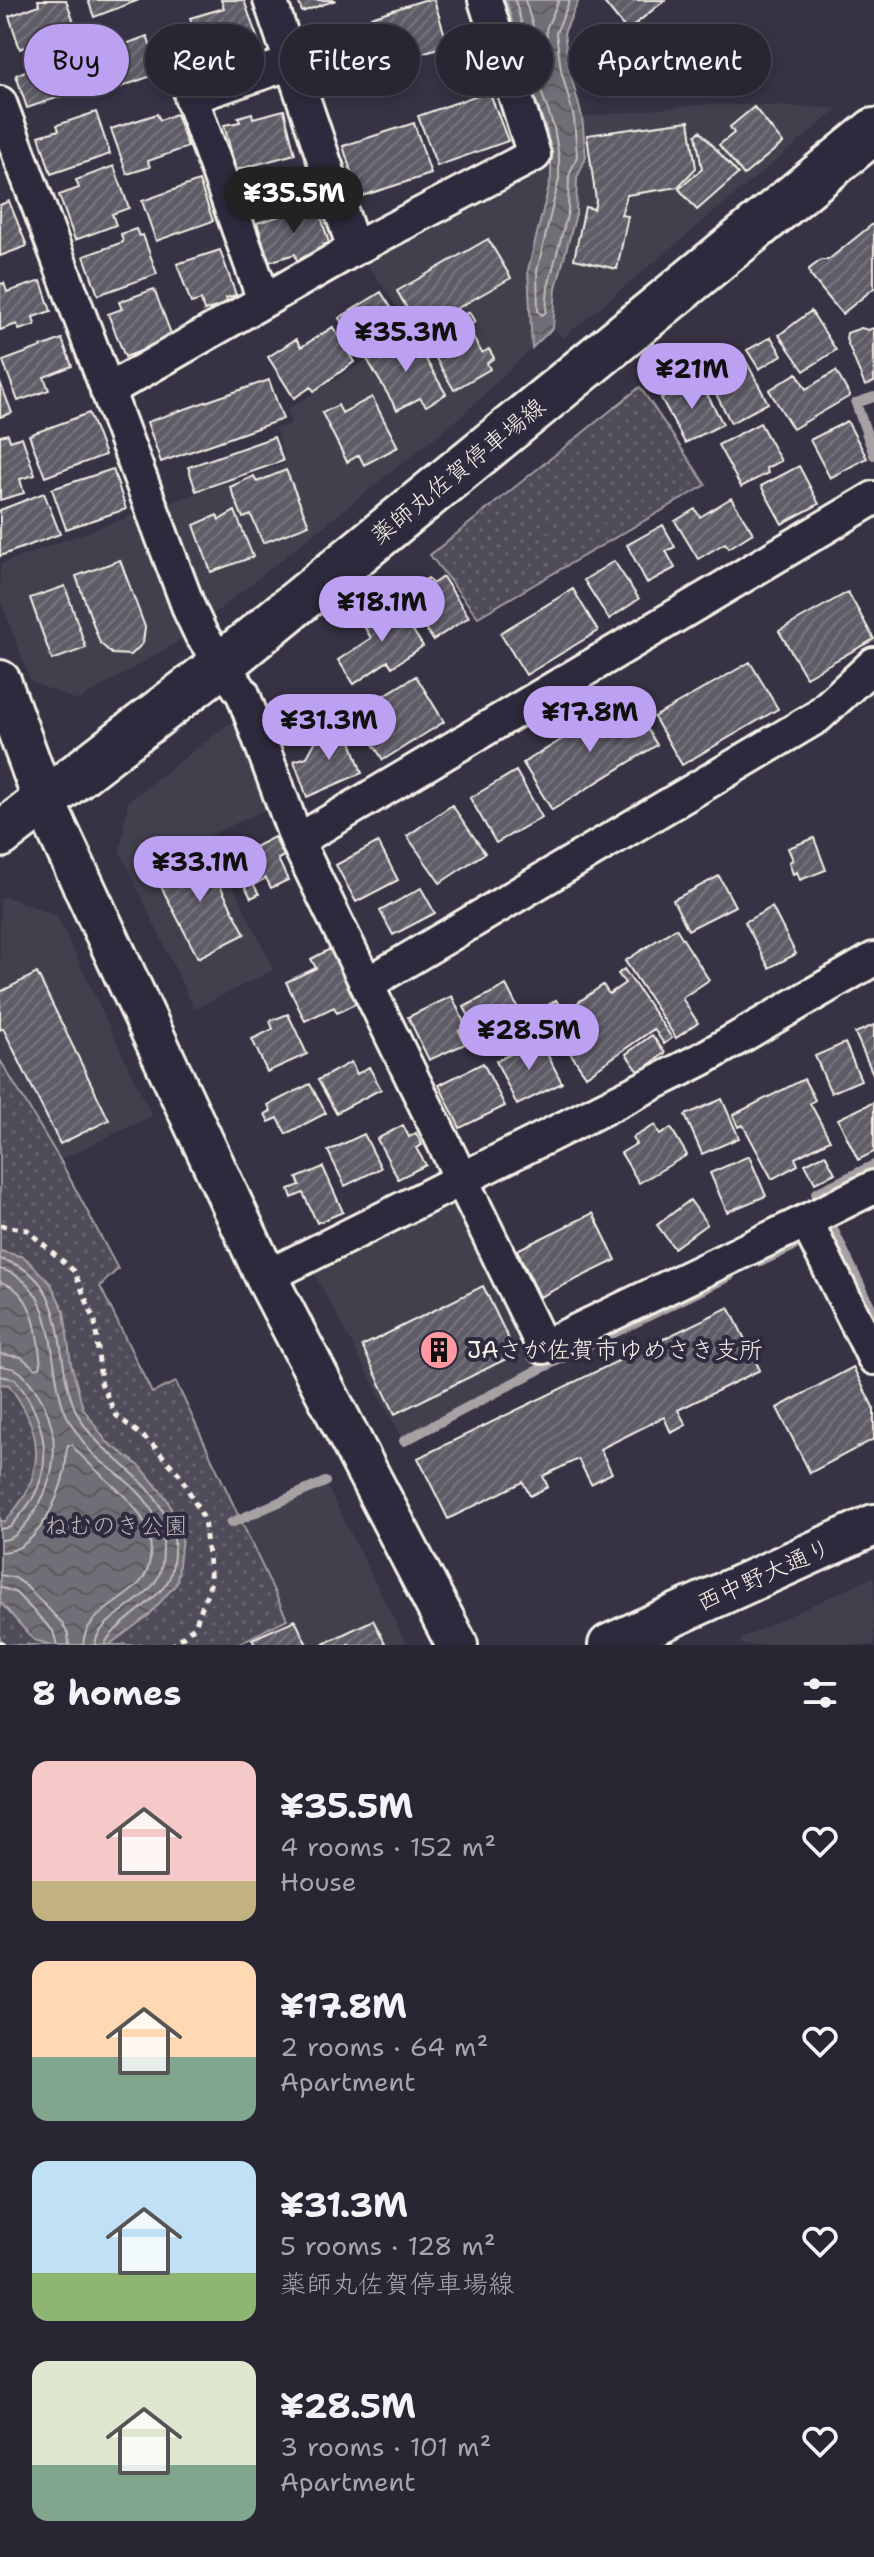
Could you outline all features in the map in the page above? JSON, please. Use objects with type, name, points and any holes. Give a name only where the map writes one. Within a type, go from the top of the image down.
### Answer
[{"type":"main road","name":"薬師丸佐賀停車場線","points":[[0,835],[222,664],[874,131]]},
{"type":"street","points":[[270,0],[280,30]]},
{"type":"street","points":[[107,391],[354,249],[534,155],[485,0]]},
{"type":"street","points":[[264,300],[191,97],[280,67]]},
{"type":"street","points":[[302,96],[354,249]]},
{"type":"street","points":[[0,103],[190,611],[243,694],[297,841],[543,1347],[874,1187]]},
{"type":"street","points":[[297,841],[874,498]]},
{"type":"street","points":[[367,984],[817,717],[874,664]]},
{"type":"street","points":[[0,681],[44,801],[266,1277],[457,1645]]},
{"type":"street","points":[[266,1277],[702,1059],[874,959]]},
{"type":"street","points":[[806,1221],[874,1358]]},
{"type":"street","name":"西中野大通り","points":[[609,1645],[874,1525]]},
{"type":"path","points":[[0,1225],[27,1230],[74,1271],[95,1321],[101,1383],[116,1415],[151,1443],[180,1475],[204,1519],[211,1582],[195,1626],[173,1645]]},
{"type":"shaded area","points":[[708,104],[839,108],[563,338],[553,328],[556,288],[576,214],[577,178],[586,157],[582,117]]},
{"type":"shaded area","points":[[551,157],[551,177],[528,270],[532,348],[464,414],[205,621],[162,505],[286,463],[275,428],[291,424],[287,410],[413,330],[366,262]]},
{"type":"shaded area","points":[[138,513],[184,638],[78,701],[31,682],[0,599],[0,564]]},
{"type":"shaded area","points":[[238,717],[271,807],[209,836],[274,970],[194,1009],[120,852],[128,801]]},
{"type":"shaded area","points":[[5,896],[57,916],[152,1116],[60,1160],[0,1060],[0,899]]},
{"type":"shaded area","points":[[447,1202],[458,1209],[536,1371],[404,1441],[311,1268]]},
{"type":"shaded area","points":[[325,1482],[407,1645],[308,1645],[287,1619],[241,1520]]},
{"type":"shaded area","points":[[874,1576],[874,1645],[743,1645],[740,1639]]},
{"type":"green space","points":[[640,387],[706,485],[478,617],[430,555]]},
{"type":"green space","name":"ねむのき公園","points":[[0,1060],[60,1160],[118,1269],[100,1286],[152,1393],[176,1382],[287,1619],[236,1645],[0,1645]]},
{"type":"water","points":[[506,0],[579,0],[564,33],[569,96],[576,96],[586,157],[577,178],[576,214],[556,288],[553,328],[532,348],[528,270],[551,178],[547,131],[534,96],[553,96],[553,24],[513,24]]},
{"type":"water","points":[[0,1251],[24,1257],[51,1284],[64,1311],[71,1364],[83,1408],[106,1441],[141,1467],[167,1499],[182,1537],[177,1583],[149,1615],[109,1645],[53,1645],[34,1640],[0,1602],[0,1520],[5,1522],[27,1491],[36,1462],[36,1449],[25,1410],[9,1385],[0,1384]]},
{"type":"building","points":[[38,0],[66,0],[75,24],[24,24],[24,48],[20,49],[9,16],[39,5]]},
{"type":"building","points":[[88,0],[139,0],[94,17]]},
{"type":"building","points":[[221,0],[244,0],[252,24],[192,24],[190,18],[224,8]]},
{"type":"building","points":[[298,0],[336,0],[302,12]]},
{"type":"building","points":[[424,0],[434,0],[441,24],[436,24],[436,49],[420,54],[420,24],[373,24],[371,17]]},
{"type":"building","points":[[602,0],[665,0],[636,24],[621,24]]},
{"type":"building","points":[[145,37],[145,78],[129,84],[129,43]]},
{"type":"building","points":[[24,72],[24,96],[62,96],[27,108],[16,75]]},
{"type":"building","points":[[475,96],[491,96],[508,141],[437,166],[418,116]]},
{"type":"building","points":[[754,107],[783,143],[744,175],[719,145],[734,133],[730,127]]},
{"type":"building","points":[[284,110],[295,154],[236,170],[224,125],[240,122],[238,117],[252,113],[253,118]]},
{"type":"building","points":[[96,112],[110,154],[51,174],[39,136],[59,130],[57,125]]},
{"type":"building","points":[[157,114],[160,120],[176,114],[188,147],[148,161],[150,167],[127,174],[111,129]]},
{"type":"building","points":[[689,121],[696,168],[678,187],[627,195],[621,215],[628,216],[617,269],[574,259],[585,207],[594,209],[596,201],[587,135]]},
{"type":"building","points":[[414,123],[431,174],[359,197],[343,146]]},
{"type":"building","points":[[700,131],[738,174],[697,210],[679,189],[702,169],[696,135]]},
{"type":"building","points":[[114,166],[129,208],[112,214],[116,225],[75,240],[59,195],[79,188],[76,180]]},
{"type":"building","points":[[199,181],[213,221],[156,241],[142,201]]},
{"type":"building","points":[[273,187],[279,208],[251,215],[245,194]]},
{"type":"building","points":[[9,201],[27,246],[0,256],[0,205]]},
{"type":"building","points":[[297,205],[301,215],[319,210],[329,243],[323,245],[325,252],[297,261],[295,254],[269,262],[257,223],[287,214],[285,208]]},
{"type":"building","points":[[874,223],[874,288],[842,314],[810,275],[809,269],[821,260],[828,260]]},
{"type":"building","points":[[136,229],[139,236],[143,235],[157,274],[98,295],[84,256],[123,242],[121,234]]},
{"type":"building","points":[[488,239],[511,278],[456,309],[461,317],[469,312],[475,322],[467,327],[482,353],[489,349],[494,358],[487,363],[490,369],[454,390],[397,291]]},
{"type":"building","points":[[220,250],[236,295],[226,298],[228,303],[204,311],[201,300],[191,303],[177,264]]},
{"type":"building","points":[[41,281],[51,311],[33,317],[35,325],[19,330],[17,324],[0,330],[0,284],[4,283],[7,292]]},
{"type":"building","points":[[154,289],[173,339],[125,357],[108,314],[122,309],[119,302]]},
{"type":"building","points":[[381,292],[403,326],[361,353],[339,318]]},
{"type":"building","points":[[811,311],[836,350],[804,371],[779,335]]},
{"type":"building","points":[[333,327],[354,362],[314,391],[311,387],[294,398],[268,357],[296,339],[301,347]]},
{"type":"building","points":[[874,328],[874,382],[865,386],[846,339],[847,333]]},
{"type":"building","points":[[411,334],[446,394],[426,406],[420,398],[397,410],[367,359]]},
{"type":"building","points":[[771,337],[782,355],[759,369],[747,350]]},
{"type":"building","points":[[62,339],[72,366],[44,377],[49,390],[18,401],[3,361]]},
{"type":"building","points":[[743,355],[768,403],[731,423],[706,375]]},
{"type":"building","points":[[836,371],[850,396],[793,429],[769,390],[797,373],[806,389]]},
{"type":"building","points":[[699,379],[723,424],[685,443],[661,398]]},
{"type":"building","points":[[269,380],[283,419],[161,462],[147,422]]},
{"type":"building","points":[[0,382],[12,413],[0,417]]},
{"type":"building","points":[[372,397],[398,447],[364,465],[359,455],[347,462],[322,413],[338,405],[342,413]]},
{"type":"building","points":[[89,413],[105,455],[45,477],[29,435]]},
{"type":"building","points":[[847,421],[867,458],[830,478],[810,440]]},
{"type":"building","points":[[760,423],[781,461],[766,468],[768,473],[741,487],[718,445]]},
{"type":"building","points":[[8,434],[10,441],[22,437],[35,475],[20,479],[24,493],[0,500],[0,436]]},
{"type":"building","points":[[274,437],[283,461],[196,491],[188,467]]},
{"type":"building","points":[[799,466],[819,504],[782,524],[761,486]]},
{"type":"building","points":[[113,469],[126,509],[66,529],[52,489]]},
{"type":"building","points":[[286,470],[309,525],[263,543],[251,515],[243,518],[230,487],[254,476],[257,482]]},
{"type":"building","points":[[44,493],[60,534],[0,556],[0,510]]},
{"type":"building","points":[[731,498],[753,533],[729,548],[725,543],[698,559],[675,521],[695,509],[700,517]]},
{"type":"building","points":[[235,511],[253,557],[211,572],[194,525],[217,515],[219,520]]},
{"type":"building","points":[[663,525],[675,547],[666,551],[675,568],[647,583],[627,545]]},
{"type":"building","points":[[120,560],[145,627],[143,643],[131,655],[112,654],[100,643],[76,576]]},
{"type":"building","points":[[614,561],[639,599],[609,619],[584,580]]},
{"type":"building","points":[[443,577],[469,617],[433,640],[408,601],[421,593],[417,585],[428,578],[432,584]]},
{"type":"building","points":[[65,586],[86,648],[52,660],[30,598]]},
{"type":"building","points":[[573,589],[598,631],[526,675],[500,633]]},
{"type":"building","points":[[848,592],[874,639],[806,677],[779,631]]},
{"type":"building","points":[[394,602],[423,646],[392,667],[388,661],[354,684],[338,660],[371,638],[362,623]]},
{"type":"building","points":[[750,662],[778,709],[682,765],[654,717]]},
{"type":"building","points":[[416,676],[444,722],[383,760],[354,714]]},
{"type":"building","points":[[629,699],[657,745],[552,810],[523,763]]},
{"type":"building","points":[[345,724],[362,773],[307,797],[294,761],[307,757],[320,733]]},
{"type":"building","points":[[516,771],[542,817],[496,843],[470,798]]},
{"type":"building","points":[[452,805],[485,853],[440,883],[407,836]]},
{"type":"building","points":[[274,837],[284,856],[278,859],[288,880],[271,888],[266,878],[254,885],[259,894],[251,898],[231,859]]},
{"type":"building","points":[[814,838],[826,870],[800,880],[797,872],[793,874],[789,862],[793,860],[788,848]]},
{"type":"building","points":[[378,842],[398,880],[356,902],[336,865]]},
{"type":"building","points":[[201,849],[245,934],[198,958],[154,873]]},
{"type":"building","points":[[719,876],[735,906],[688,930],[673,900]]},
{"type":"building","points":[[421,888],[435,913],[393,935],[380,911]]},
{"type":"building","points":[[772,907],[796,954],[769,968],[745,922]]},
{"type":"building","points":[[676,928],[709,980],[682,998],[698,1023],[676,1038],[625,961]]},
{"type":"building","points":[[330,949],[357,1003],[337,1013],[334,1007],[305,1021],[286,982],[316,968],[311,959]]},
{"type":"building","points":[[624,969],[672,1038],[664,1044],[654,1029],[586,1076],[541,1010],[556,1000],[564,1012],[603,985],[609,994],[625,983],[618,974]]},
{"type":"building","points":[[37,973],[109,1120],[60,1144],[3,1028],[0,1030],[0,992]]},
{"type":"building","points":[[506,985],[524,1020],[483,1042],[464,1007]]},
{"type":"building","points":[[452,996],[466,1027],[459,1031],[465,1044],[429,1060],[408,1017]]},
{"type":"building","points":[[288,1014],[307,1054],[267,1072],[252,1039],[273,1029],[270,1021]]},
{"type":"building","points":[[874,1025],[874,1074],[873,1074],[855,1033]]},
{"type":"building","points":[[652,1035],[665,1053],[639,1072],[626,1054]]},
{"type":"building","points":[[540,1040],[562,1083],[517,1105],[496,1061]]},
{"type":"building","points":[[845,1043],[861,1080],[831,1093],[815,1056]]},
{"type":"building","points":[[351,1062],[357,1074],[369,1067],[381,1089],[336,1113],[318,1080]]},
{"type":"building","points":[[483,1063],[505,1106],[460,1128],[439,1085]]},
{"type":"building","points":[[804,1079],[815,1100],[810,1103],[830,1140],[795,1158],[798,1165],[772,1179],[743,1125],[738,1127],[733,1115]]},
{"type":"building","points":[[310,1084],[326,1113],[286,1134],[278,1118],[269,1122],[265,1114],[271,1111],[268,1105]]},
{"type":"building","points":[[722,1099],[739,1138],[702,1154],[685,1115]]},
{"type":"building","points":[[874,1102],[874,1152],[858,1160],[838,1119]]},
{"type":"building","points":[[403,1125],[409,1137],[416,1133],[422,1145],[416,1148],[426,1165],[398,1179],[377,1139]]},
{"type":"building","points":[[655,1125],[660,1135],[671,1128],[687,1155],[639,1183],[621,1153],[636,1144],[632,1138]]},
{"type":"building","points":[[364,1134],[381,1168],[345,1186],[328,1151]]},
{"type":"building","points":[[825,1154],[835,1173],[815,1183],[805,1164]]},
{"type":"building","points":[[749,1156],[766,1196],[727,1212],[710,1173]]},
{"type":"building","points":[[323,1167],[343,1212],[317,1223],[303,1193],[292,1198],[289,1189],[300,1185],[297,1178]]},
{"type":"building","points":[[690,1200],[707,1224],[674,1248],[657,1225]]},
{"type":"building","points":[[593,1213],[616,1260],[540,1297],[517,1250]]},
{"type":"building","name":"JAさが佐賀市ゆめさき支所","points":[[483,1286],[516,1354],[395,1414],[362,1346]]},
{"type":"building","points":[[729,1307],[760,1370],[678,1410],[686,1425],[671,1433],[664,1417],[600,1449],[612,1473],[591,1484],[578,1459],[543,1476],[548,1487],[530,1496],[523,1482],[448,1519],[418,1458]]},
{"type":"building","points":[[853,1367],[874,1409],[874,1439],[810,1473],[777,1408]]},
{"type":"building","points":[[295,1620],[307,1645],[255,1645],[252,1639]]},
{"type":"building","points":[[373,1620],[386,1645],[321,1645]]},
{"type":"waterway","points":[[874,397],[856,403],[874,455]]},
{"type":"waterway","points":[[816,1193],[874,1165]]},
{"type":"waterway","points":[[832,1227],[874,1314]]},
{"type":"waterway","points":[[760,1262],[794,1246]]},
{"type":"waterway","points":[[404,1441],[536,1371],[730,1276]]},
{"type":"waterway","points":[[231,1523],[325,1482]]},
{"type":"place","name":"JAさが佐賀市ゆめさき支所","points":[[439,1350]]}]
